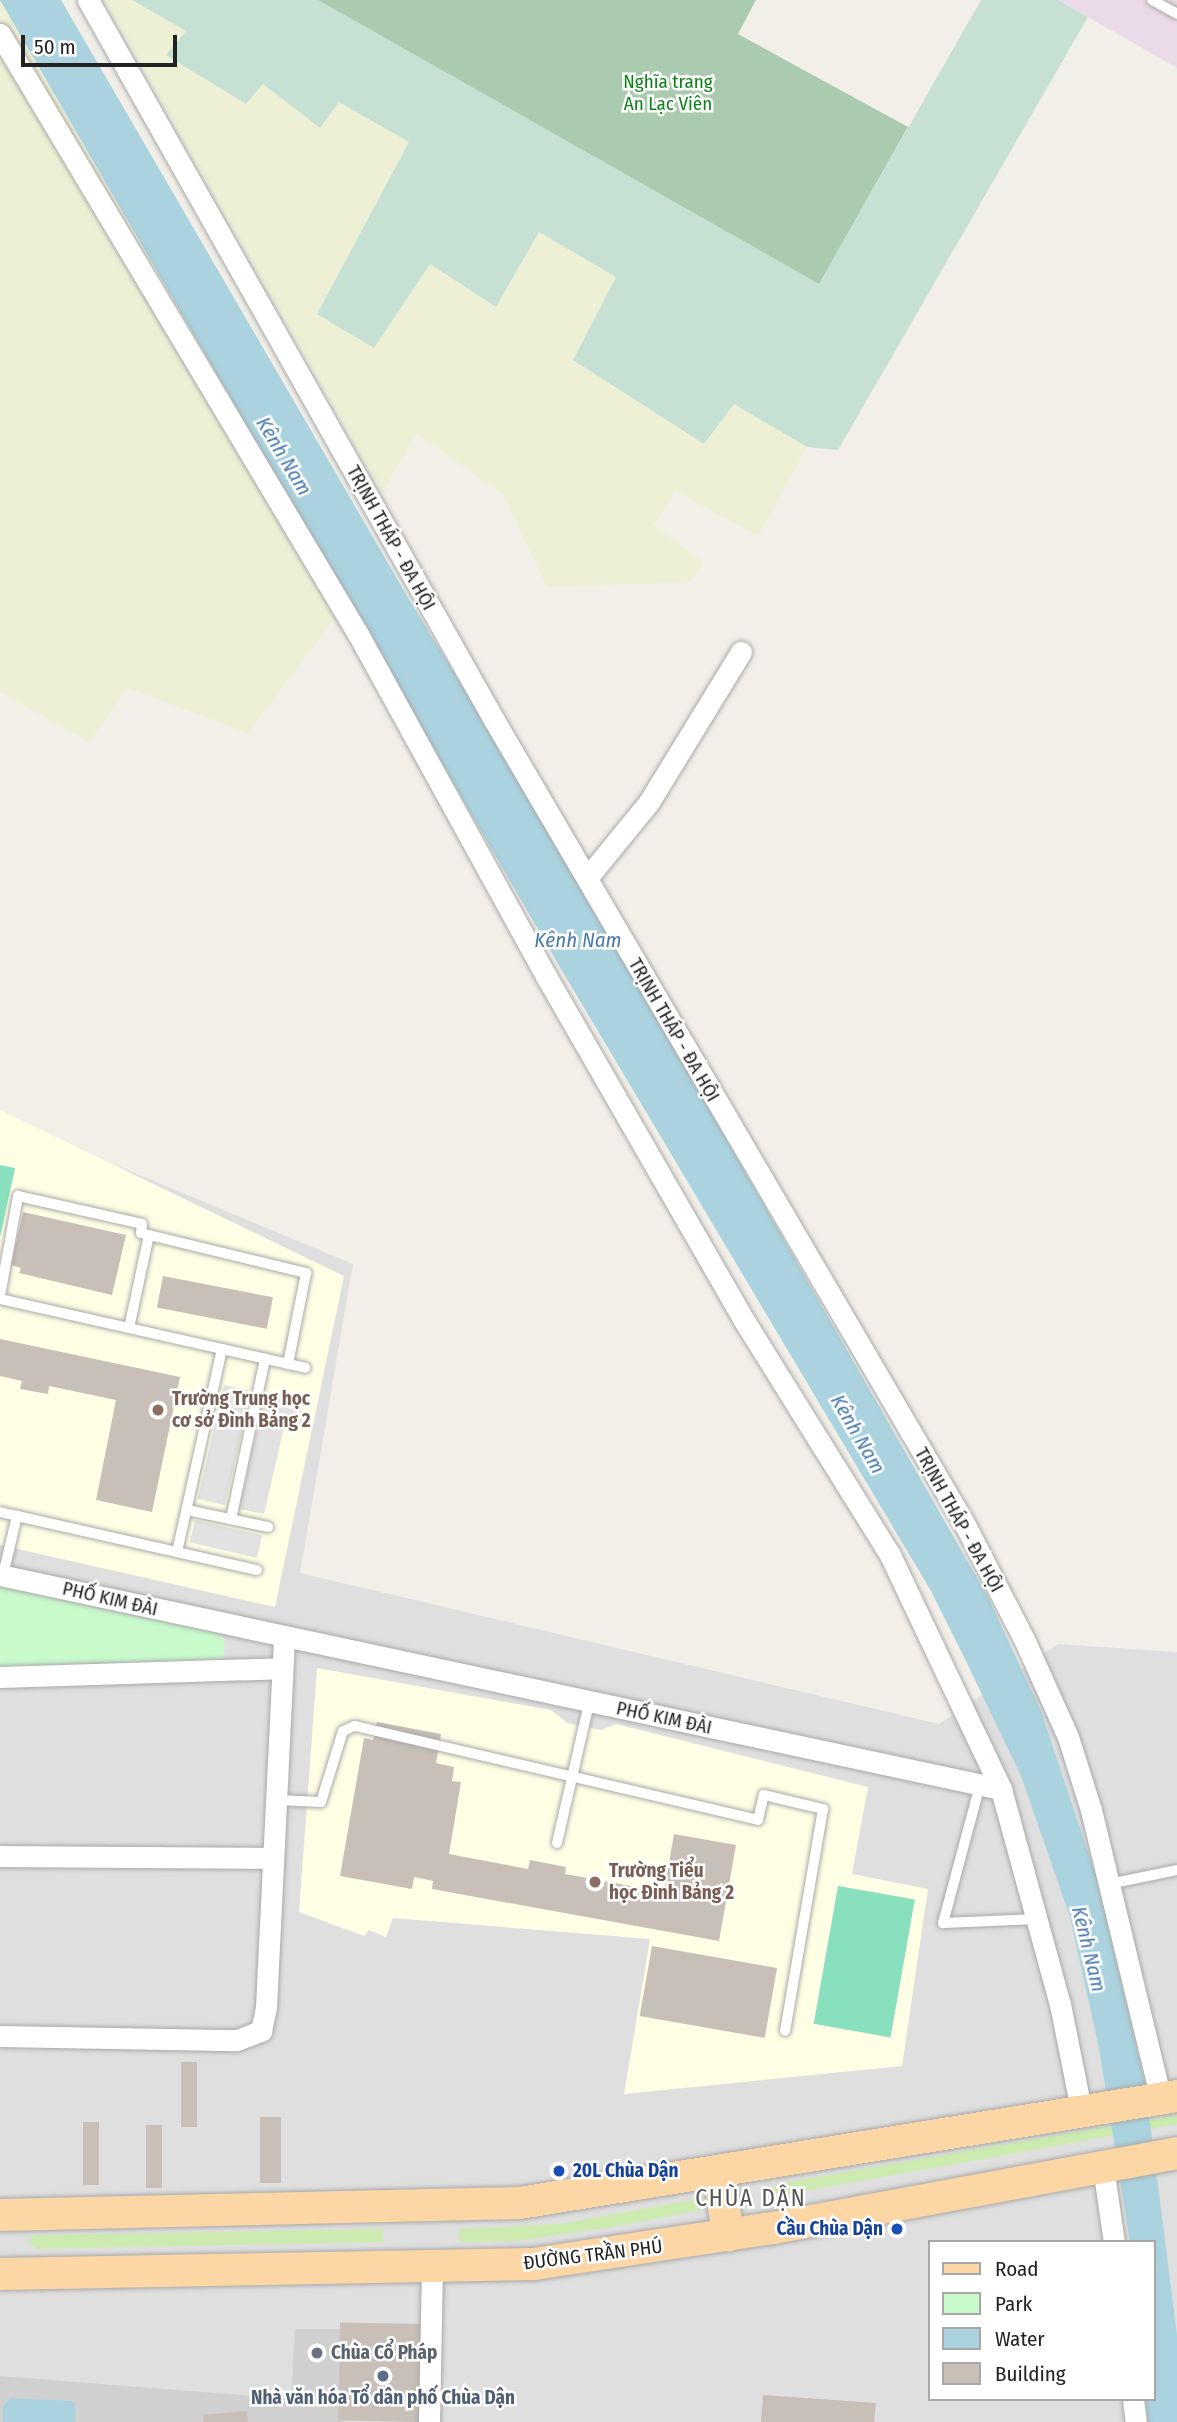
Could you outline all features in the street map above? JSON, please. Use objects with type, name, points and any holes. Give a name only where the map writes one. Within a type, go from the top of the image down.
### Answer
[{"type":"main road","points":[[0,2215],[520,2203],[1163,2099]]},
{"type":"main road","name":"ĐƯỜNG TRẦN PHÚ","points":[[0,2274],[534,2264],[729,2235],[1170,2155]]},
{"type":"main road","points":[[719,2172],[729,2235]]},
{"type":"street","name":"TRỊNH THÁP - ĐA HỘI","points":[[88,0],[587,878],[964,1523],[1024,1639],[1068,1737],[1109,1884],[1163,2099]]},
{"type":"street","points":[[0,34],[358,634],[546,976],[745,1322],[890,1555],[990,1787],[1038,1919],[1089,2113]]},
{"type":"street","points":[[587,878],[649,802],[741,652]]},
{"type":"street","name":"PHỐ KIM ĐÀI","points":[[2,1575],[284,1639],[990,1787]]},
{"type":"street","points":[[0,2036],[237,2040],[257,2036],[266,2007],[284,1639]]},
{"type":"street","points":[[0,1677],[282,1668]]},
{"type":"street","points":[[0,1856],[273,1858]]},
{"type":"street","points":[[1106,2166],[1114,2240]]},
{"type":"street","points":[[429,2422],[432,2266]]},
{"type":"street","points":[[1133,2401],[1136,2422]]},
{"type":"lane","points":[[1152,0],[1177,14]]},
{"type":"lane","points":[[288,1364],[306,1273],[141,1233],[142,1224],[18,1196],[0,1297],[305,1368]]},
{"type":"lane","points":[[129,1328],[149,1235]]},
{"type":"lane","points":[[177,1552],[222,1349]]},
{"type":"lane","points":[[231,1519],[265,1359]]},
{"type":"lane","points":[[187,1510],[268,1527]]},
{"type":"lane","points":[[0,1512],[257,1570]]},
{"type":"lane","points":[[2,1575],[17,1516]]},
{"type":"lane","points":[[557,1843],[589,1703]]},
{"type":"lane","points":[[277,1800],[321,1802],[343,1731],[355,1726],[758,1820],[764,1796],[823,1809],[785,2031]]},
{"type":"lane","points":[[990,1787],[943,1923],[1038,1919]]},
{"type":"lane","points":[[1109,1884],[1177,1870]]},
{"type":"shaded area","points":[[0,0],[347,602],[248,733],[128,688],[89,742],[0,692]]},
{"type":"shaded area","points":[[104,0],[132,0],[187,31],[166,55],[246,103],[263,83],[320,128],[339,102],[410,142],[317,313],[374,348],[430,264],[496,307],[538,232],[617,277],[573,360],[705,444],[733,404],[807,447],[758,536],[675,491],[654,525],[703,562],[690,582],[547,587],[503,495],[416,433],[382,493]]},
{"type":"shaded area","points":[[132,0],[318,0],[819,284],[981,0],[1058,0],[1088,17],[838,450],[807,447],[734,404],[704,444],[573,360],[616,277],[539,232],[496,307],[430,264],[374,348],[317,314],[409,142],[339,102],[320,128],[263,84],[246,104],[166,55],[186,31]]},
{"type":"shaded area","points":[[1058,0],[1177,0],[1177,68],[1088,17]]},
{"type":"shaded area","name":"Trường Trung học cơ sở Đình Bảng 2","points":[[0,1110],[344,1276],[275,1607],[0,1545]]},
{"type":"shaded area","points":[[0,1117],[353,1264],[300,1573],[939,1724],[1058,1644],[1177,1652],[1177,2422],[0,2422]]},
{"type":"shaded area","points":[[224,1385],[251,1391],[225,1505],[198,1499]]},
{"type":"shaded area","points":[[265,1393],[290,1399],[288,1408],[304,1411],[300,1427],[285,1423],[264,1514],[239,1509]]},
{"type":"shaded area","points":[[195,1520],[262,1536],[257,1558],[190,1542]]},
{"type":"shaded area","name":"Trường Tiểu học Đình Bảng 2","points":[[317,1668],[551,1710],[567,1723],[601,1730],[616,1724],[868,1787],[852,1874],[928,1889],[902,2066],[624,2094],[650,1939],[393,1918],[386,1937],[369,1930],[364,1936],[299,1912]]},
{"type":"shaded area","name":"Chùa Cổ Pháp","points":[[295,2329],[340,2329],[345,2422],[0,2422],[0,2376],[291,2399]]},
{"type":"green space","name":"Nghĩa trang An Lạc Viên","points":[[318,0],[756,0],[738,34],[908,127],[819,284]]},
{"type":"green space","points":[[0,1165],[15,1168],[0,1237]]},
{"type":"green space","points":[[0,1587],[214,1632],[224,1639],[225,1650],[221,1662],[0,1667]]},
{"type":"green space","points":[[838,1886],[915,1900],[891,2037],[814,2024]]},
{"type":"green space","points":[[1177,2114],[1177,2124],[778,2196],[771,2193],[777,2184]]},
{"type":"green space","points":[[697,2199],[704,2202],[701,2210],[618,2226],[518,2241],[459,2242],[459,2229],[560,2224]]},
{"type":"green space","points":[[383,2229],[383,2242],[37,2249],[27,2242],[35,2235]]},
{"type":"water","name":"Kênh Nam","points":[[0,0],[61,0],[410,601],[539,811],[988,1597],[1041,1711],[1096,1876],[1145,2083],[1177,2335],[1177,2422],[1148,2422],[1146,2401],[1156,2401],[1156,2240],[1130,2240],[1099,2048],[1070,1917],[1021,1776],[931,1591],[561,969]]},
{"type":"water","points":[[10,2398],[71,2401],[75,2404],[75,2422],[3,2422],[3,2406]]},
{"type":"building","points":[[23,1212],[126,1235],[112,1295],[19,1273],[21,1268],[11,1265]]},
{"type":"building","points":[[163,1276],[273,1297],[267,1329],[157,1307]]},
{"type":"building","points":[[0,1339],[180,1377],[152,1512],[96,1500],[116,1400],[49,1386],[48,1394],[20,1389],[22,1381],[0,1376]]},
{"type":"building","points":[[377,1722],[441,1734],[436,1763],[454,1767],[452,1781],[461,1782],[449,1854],[528,1869],[530,1860],[566,1867],[565,1874],[664,1892],[674,1834],[736,1845],[719,1941],[432,1889],[433,1881],[414,1877],[412,1889],[340,1876],[364,1738],[373,1740]]},
{"type":"building","points":[[652,1946],[777,1968],[765,2038],[640,2016]]},
{"type":"building","points":[[181,2062],[197,2062],[197,2127],[181,2127]]},
{"type":"building","points":[[260,2117],[281,2117],[281,2183],[260,2183]]},
{"type":"building","points":[[83,2122],[99,2122],[99,2185],[83,2185]]},
{"type":"building","points":[[146,2125],[162,2125],[162,2188],[146,2188]]},
{"type":"building","name":"Nhà văn hóa Tổ dân phố Chùa Dận","points":[[340,2323],[424,2324],[422,2422],[338,2421]]},
{"type":"building","points":[[763,2395],[876,2403],[874,2422],[761,2422]]},
{"type":"building","points":[[247,2411],[248,2422],[204,2422],[203,2415]]},
{"type":"place","name":"Trường Trung học cơ sở Đình Bảng 2","points":[[158,1410]]},
{"type":"place","name":"Trường Tiểu học Đình Bảng 2","points":[[595,1882]]},
{"type":"place","name":"20L Chùa Dận","points":[[559,2171]]},
{"type":"place","name":"Cầu Chùa Dận","points":[[897,2229]]},
{"type":"place","name":"Chùa Cổ Pháp","points":[[317,2353]]},
{"type":"place","name":"Nhà văn hóa Tổ dân phố Chùa Dận","points":[[383,2376]]},
{"type":"district","name":"CHÙA DẬN","points":[[751,2198]]}]
